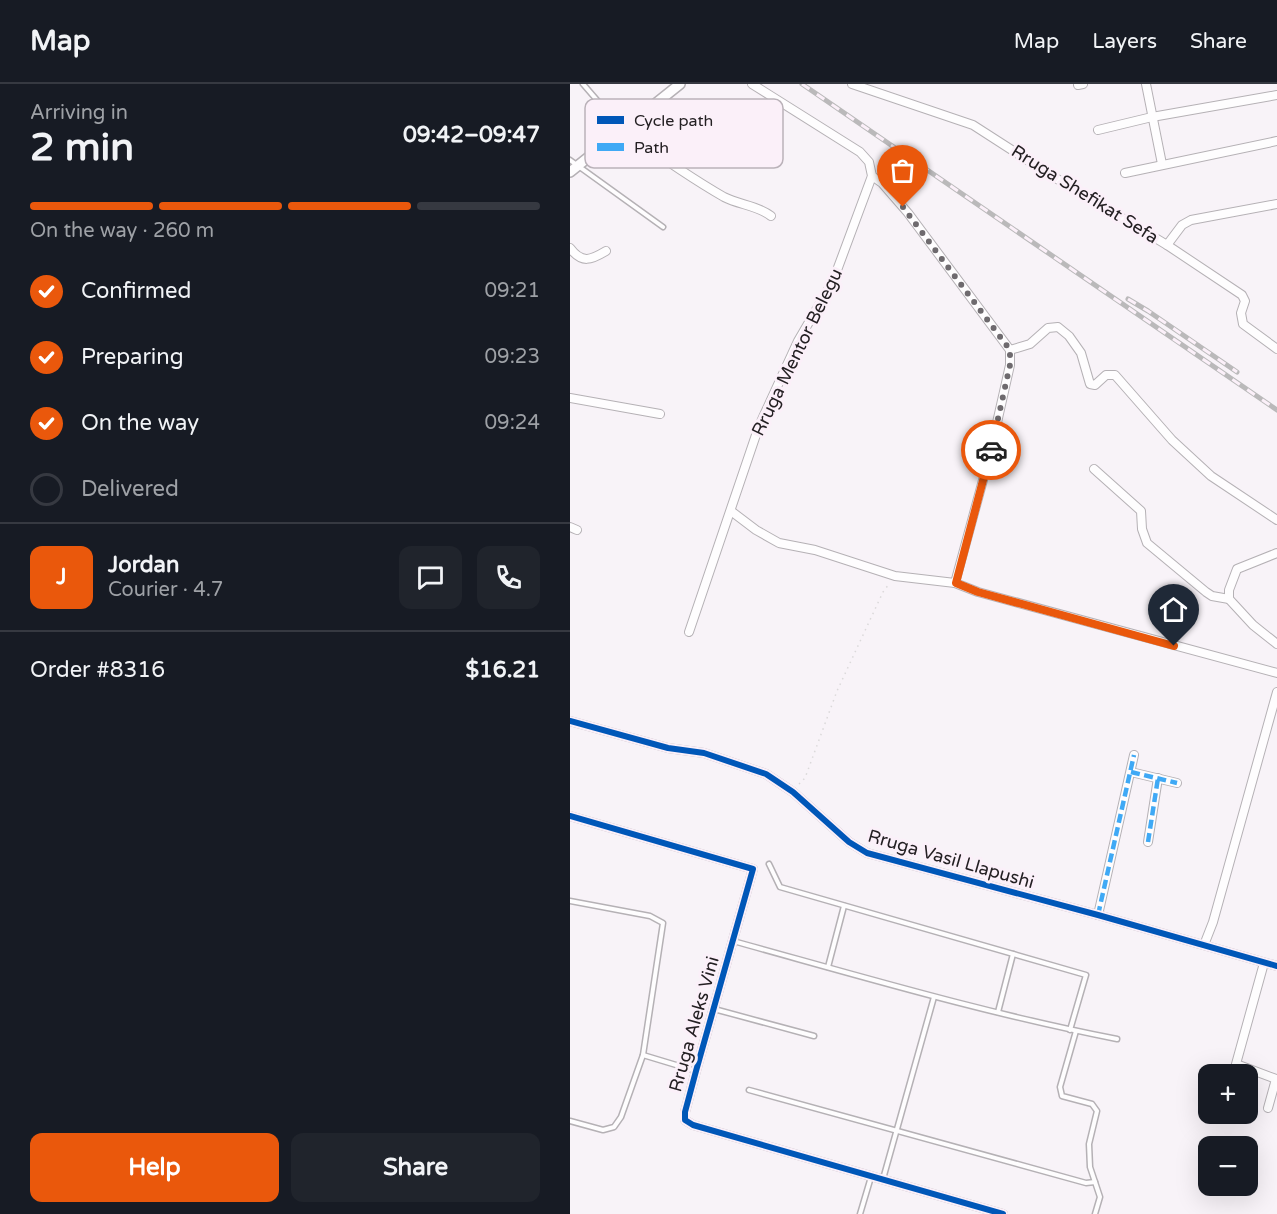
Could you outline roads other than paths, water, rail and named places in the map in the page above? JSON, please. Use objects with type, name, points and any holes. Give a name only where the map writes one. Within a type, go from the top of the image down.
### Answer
[{"type":"street","points":[[661,99],[680,84]]},
{"type":"street","points":[[752,84],[776,99]]},
{"type":"street","name":"Rruga Shefikat Sefa","points":[[852,84],[973,125],[1048,174],[1069,184],[1167,245],[1242,295],[1245,301],[1241,313],[1243,324],[1277,349]]},
{"type":"street","points":[[1146,84],[1162,164]]},
{"type":"street","points":[[1098,130],[1152,117],[1277,95]]},
{"type":"street","points":[[783,104],[860,152],[869,162],[872,176],[882,183],[908,213],[1010,350],[1010,365],[989,458],[956,583]]},
{"type":"street","points":[[1125,172],[1277,141]]},
{"type":"street","points":[[572,166],[585,157]]},
{"type":"street","points":[[681,168],[723,196],[762,210],[771,216]]},
{"type":"street","name":"Rruga Mentor Belegu","points":[[688,632],[768,404],[798,341],[833,280],[872,176]]},
{"type":"street","points":[[1167,245],[1182,225],[1191,220],[1277,204]]},
{"type":"street","points":[[570,249],[585,260],[592,259],[606,251]]},
{"type":"street","points":[[1010,350],[1030,344],[1048,328],[1054,326],[1061,329],[1081,353],[1090,384],[1095,385],[1106,375],[1115,375],[1172,440],[1198,465],[1277,519]]},
{"type":"street","points":[[570,398],[660,414]]},
{"type":"street","points":[[1094,469],[1141,511],[1142,529],[1147,543],[1206,592],[1212,596],[1229,599],[1253,625],[1277,645]]},
{"type":"street","points":[[731,511],[756,530],[779,543],[815,550],[895,576],[956,583],[978,592],[1277,673]]},
{"type":"street","points":[[1229,599],[1229,590],[1237,569],[1277,553]]},
{"type":"street","points":[[1204,945],[1213,922],[1277,692]]},
{"type":"street","name":"Rruga Vasil Llapushi","points":[[570,721],[668,748],[704,753],[766,774],[793,792],[849,842],[867,853],[1277,966]]},
{"type":"street","points":[[1098,915],[1134,755]]},
{"type":"street","points":[[1131,772],[1177,783]]},
{"type":"street","points":[[1148,842],[1158,778]]},
{"type":"street","name":"Rruga Aleks Vini","points":[[570,816],[753,869],[696,1071],[685,1120],[693,1125],[1003,1214]]},
{"type":"street","points":[[1264,963],[1236,1064],[1276,1079],[1268,1108]]},
{"type":"lane","points":[[583,84],[596,99]]},
{"type":"lane","points":[[572,166],[663,227]]},
{"type":"lane","points":[[769,864],[780,887],[1086,975],[1070,1030]]},
{"type":"lane","points":[[570,901],[650,916],[663,923],[643,1055],[621,1118],[614,1127],[603,1130],[570,1121]]},
{"type":"lane","points":[[828,967],[844,906]]},
{"type":"lane","points":[[732,941],[934,997],[1117,1040]]},
{"type":"lane","points":[[998,1012],[1013,954]]},
{"type":"lane","points":[[883,1179],[934,997]]},
{"type":"lane","points":[[713,1009],[814,1036]]},
{"type":"lane","points":[[1076,1031],[1060,1087],[1062,1095],[1092,1104],[1097,1111],[1089,1144],[1090,1167],[1100,1197],[1095,1214]]},
{"type":"lane","points":[[643,1055],[696,1071]]},
{"type":"lane","points":[[749,1090],[1086,1183],[1095,1182]]},
{"type":"lane","points":[[860,1214],[871,1176]]},
{"type":"railway","points":[[802,84],[1277,410]]},
{"type":"railway","points":[[1128,299],[1237,372]]}]
